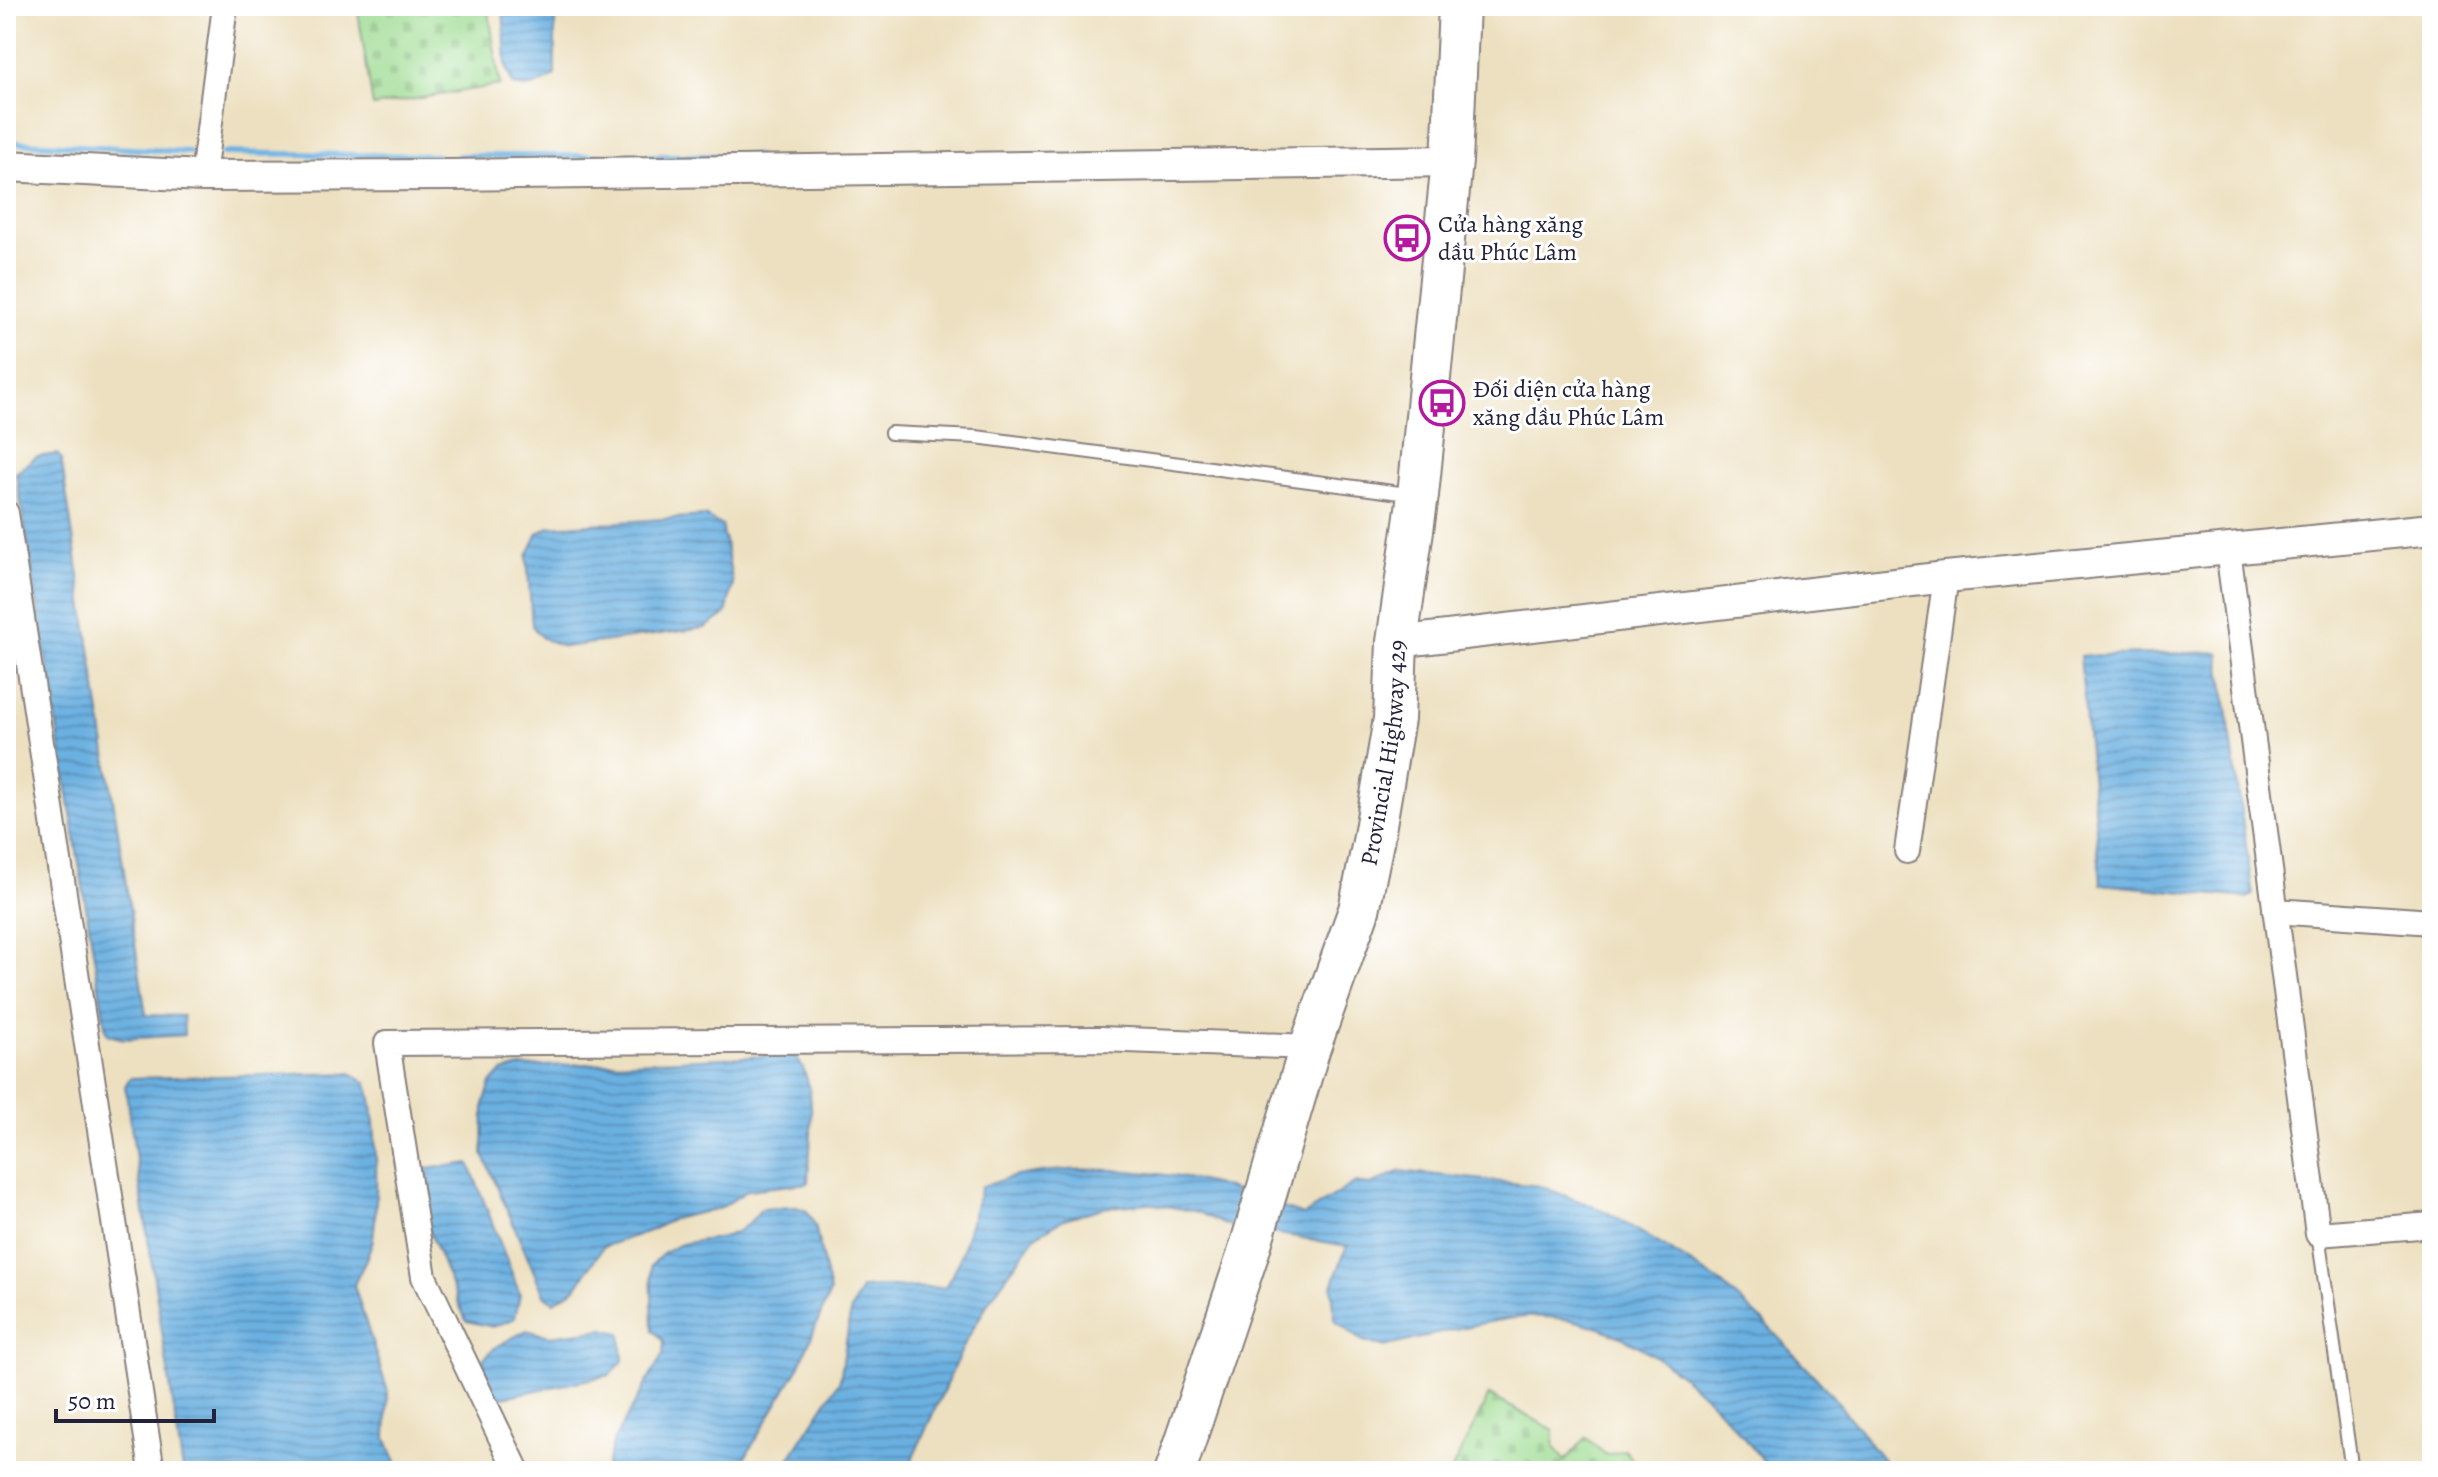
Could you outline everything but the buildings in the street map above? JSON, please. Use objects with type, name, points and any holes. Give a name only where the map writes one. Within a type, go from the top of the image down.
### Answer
[{"type":"main road","name":"Provincial Highway 429","points":[[1175,1471],[1248,1254],[1310,1047],[1362,896],[1394,719],[1397,642],[1418,495],[1452,161],[1459,6]]},
{"type":"street","points":[[203,176],[225,6]]},
{"type":"street","points":[[6,166],[203,176],[1452,161]]},
{"type":"street","points":[[6,513],[152,1471]]},
{"type":"street","points":[[1397,642],[1946,577],[2432,529]]},
{"type":"street","points":[[2228,550],[2318,1234],[2432,1225]]},
{"type":"street","points":[[1907,851],[1946,577]]},
{"type":"street","points":[[2275,911],[2432,922]]},
{"type":"street","points":[[517,1471],[418,1259],[387,1043],[1101,1039],[1310,1047]]},
{"type":"lane","points":[[891,433],[976,437],[1418,495]]},
{"type":"lane","points":[[2318,1234],[2352,1471]]},
{"type":"green space","points":[[357,6],[488,6],[500,85],[373,106]]},
{"type":"green space","points":[[1489,1395],[1554,1430],[1554,1447],[1565,1461],[1586,1438],[1606,1455],[1625,1450],[1641,1471],[1451,1471]]},
{"type":"water","points":[[503,6],[555,6],[555,75],[530,87],[513,85],[506,66]]},
{"type":"water","points":[[57,454],[61,458],[146,1015],[183,1016],[184,1035],[124,1039],[109,1035],[106,1031],[16,473],[36,457]]},
{"type":"water","points":[[705,516],[722,526],[733,584],[726,614],[705,628],[564,647],[542,638],[532,626],[527,556],[538,533],[549,527]]},
{"type":"water","points":[[2219,652],[2253,895],[2247,898],[2101,884],[2080,656]]},
{"type":"water","points":[[793,1055],[802,1066],[810,1097],[808,1183],[748,1190],[721,1208],[672,1219],[652,1230],[603,1247],[576,1288],[554,1302],[544,1295],[483,1154],[484,1104],[491,1083],[502,1072],[520,1067]]},
{"type":"water","points":[[351,1073],[367,1083],[376,1160],[373,1239],[354,1285],[388,1392],[386,1438],[400,1471],[183,1471],[125,1086],[130,1078]]},
{"type":"water","points":[[469,1163],[520,1294],[515,1318],[493,1327],[466,1321],[418,1204],[419,1170]]},
{"type":"water","points":[[1129,1171],[1217,1185],[1304,1215],[1354,1183],[1371,1185],[1400,1171],[1540,1186],[1605,1211],[1667,1248],[1721,1283],[1765,1323],[1830,1393],[1892,1471],[1770,1471],[1723,1414],[1666,1364],[1634,1343],[1600,1328],[1564,1319],[1511,1318],[1383,1347],[1361,1340],[1335,1320],[1332,1286],[1347,1246],[1223,1224],[1199,1212],[1148,1203],[1103,1208],[1064,1219],[1036,1236],[989,1301],[965,1343],[907,1471],[781,1471],[840,1380],[851,1310],[861,1289],[945,1287],[959,1262],[981,1187],[1006,1178],[1035,1173]]},
{"type":"water","points":[[796,1207],[807,1211],[815,1225],[830,1292],[799,1367],[737,1471],[605,1471],[614,1440],[663,1354],[664,1341],[653,1330],[651,1266],[678,1245],[734,1233],[761,1209]]},
{"type":"water","points":[[604,1329],[621,1333],[623,1361],[610,1375],[499,1398],[489,1388],[483,1359],[497,1346],[527,1330],[550,1336]]},
{"type":"waterway","points":[[6,142],[189,152]]},
{"type":"waterway","points":[[223,153],[437,156]]},
{"type":"waterway","points":[[459,156],[757,156]]},
{"type":"place","name":"Cửa hàng xăng dầu Phúc Lâm","points":[[1407,238]]},
{"type":"place","name":"Đối diện cửa hàng xăng dầu Phúc Lâm","points":[[1442,403]]}]
